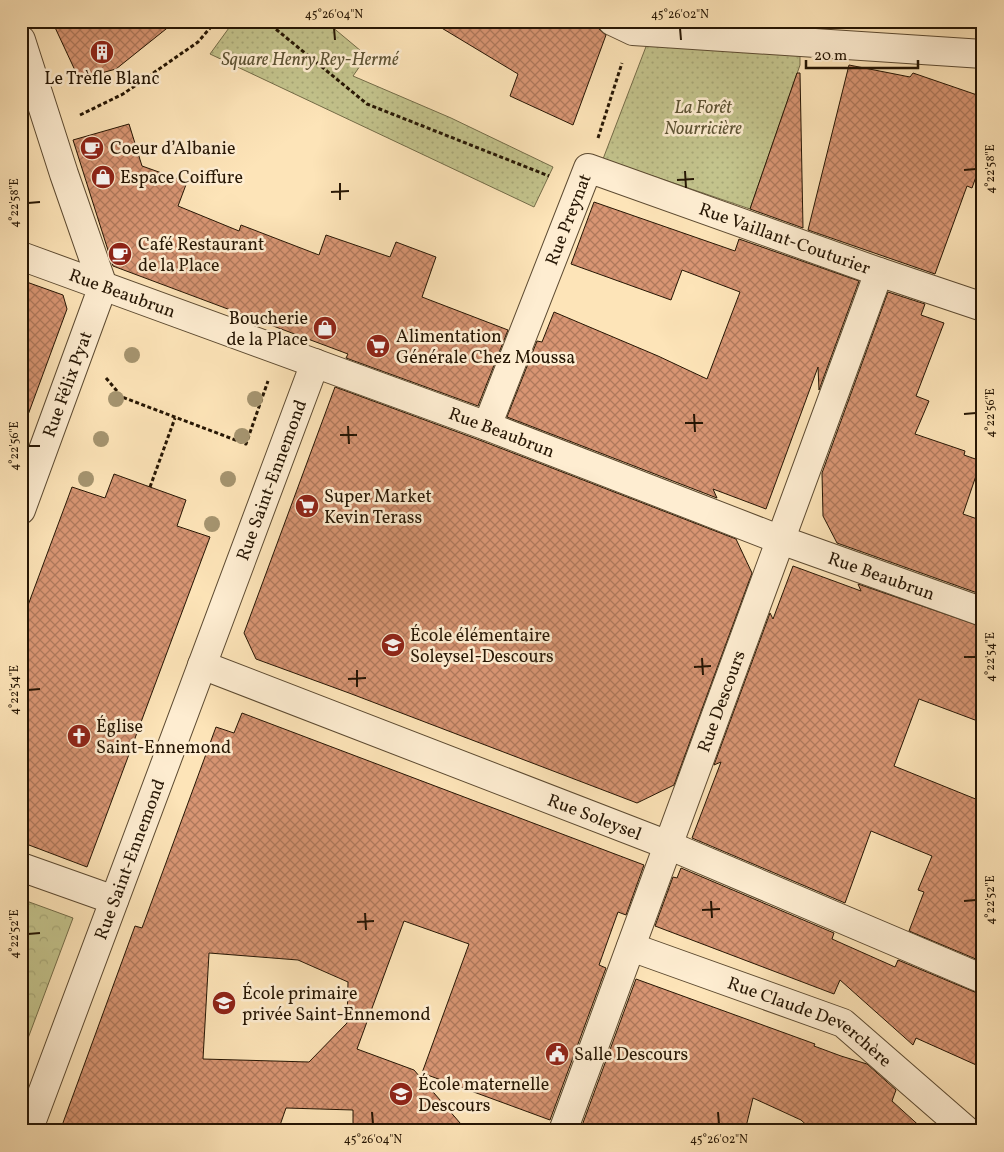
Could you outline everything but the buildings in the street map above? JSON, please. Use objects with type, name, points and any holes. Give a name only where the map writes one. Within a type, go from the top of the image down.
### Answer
[{"type":"street","points":[[622,26],[983,54]]},
{"type":"street","points":[[21,40],[103,286]]},
{"type":"street","name":"Rue Vaillant-Couturier","points":[[588,168],[983,307]]},
{"type":"street","name":"Rue Preynat","points":[[487,426],[588,168]]},
{"type":"street","name":"Rue Beaubrun","points":[[21,256],[487,426],[781,540],[983,612]]},
{"type":"street","name":"Rue Descours","points":[[563,1131],[880,272]]},
{"type":"street","name":"Rue Félix Pyat","points":[[21,510],[103,286]]},
{"type":"street","name":"Rue Saint-Ennemond","points":[[28,1131],[315,363]]},
{"type":"street","name":"Rue Soleysel","points":[[202,665],[668,845],[983,979]]},
{"type":"street","points":[[21,867],[114,900]]},
{"type":"street","name":"Rue Claude Deverchère","points":[[631,947],[843,1023],[967,1131]]},
{"type":"path","points":[[50,129],[123,94],[198,42],[216,21]]},
{"type":"path","points":[[266,21],[367,104],[548,176]]},
{"type":"path","name":"Rue Preynat","points":[[588,168],[622,26]]},
{"type":"path","points":[[105,377],[122,397],[246,444],[279,350]]},
{"type":"path","points":[[150,487],[175,418]]},
{"type":"green space","name":"Square Henry Rey-Hermé","points":[[234,21],[325,21],[367,56],[353,76],[451,118],[553,167],[534,207],[210,54]]},
{"type":"green space","name":"La Forêt Nourricière","points":[[647,44],[800,52],[800,65],[750,209],[603,159]]},
{"type":"green space","points":[[21,899],[73,918],[21,1057]]},
{"type":"place","name":"Le Trèfle Blanc","points":[[102,52]]},
{"type":"place","name":"Coeur d’Albanie","points":[[92,148]]},
{"type":"place","name":"Espace Coiffure","points":[[103,177]]},
{"type":"place","name":"Café Restaurant de la Place","points":[[120,254]]},
{"type":"place","name":"Boucherie de la Place","points":[[325,328]]},
{"type":"place","name":"Alimentation Générale Chez Moussa","points":[[378,346]]},
{"type":"place","name":"Super Market Kevin Terass","points":[[307,506]]},
{"type":"place","name":"École élémentaire Soleysel-Descours","points":[[393,645]]},
{"type":"place","name":"Église Saint-Ennemond","points":[[79,736]]},
{"type":"place","name":"École primaire privée Saint-Ennemond","points":[[224,1003]]},
{"type":"place","name":"Salle Descours","points":[[557,1054]]},
{"type":"place","name":"École maternelle Descours","points":[[401,1094]]}]
